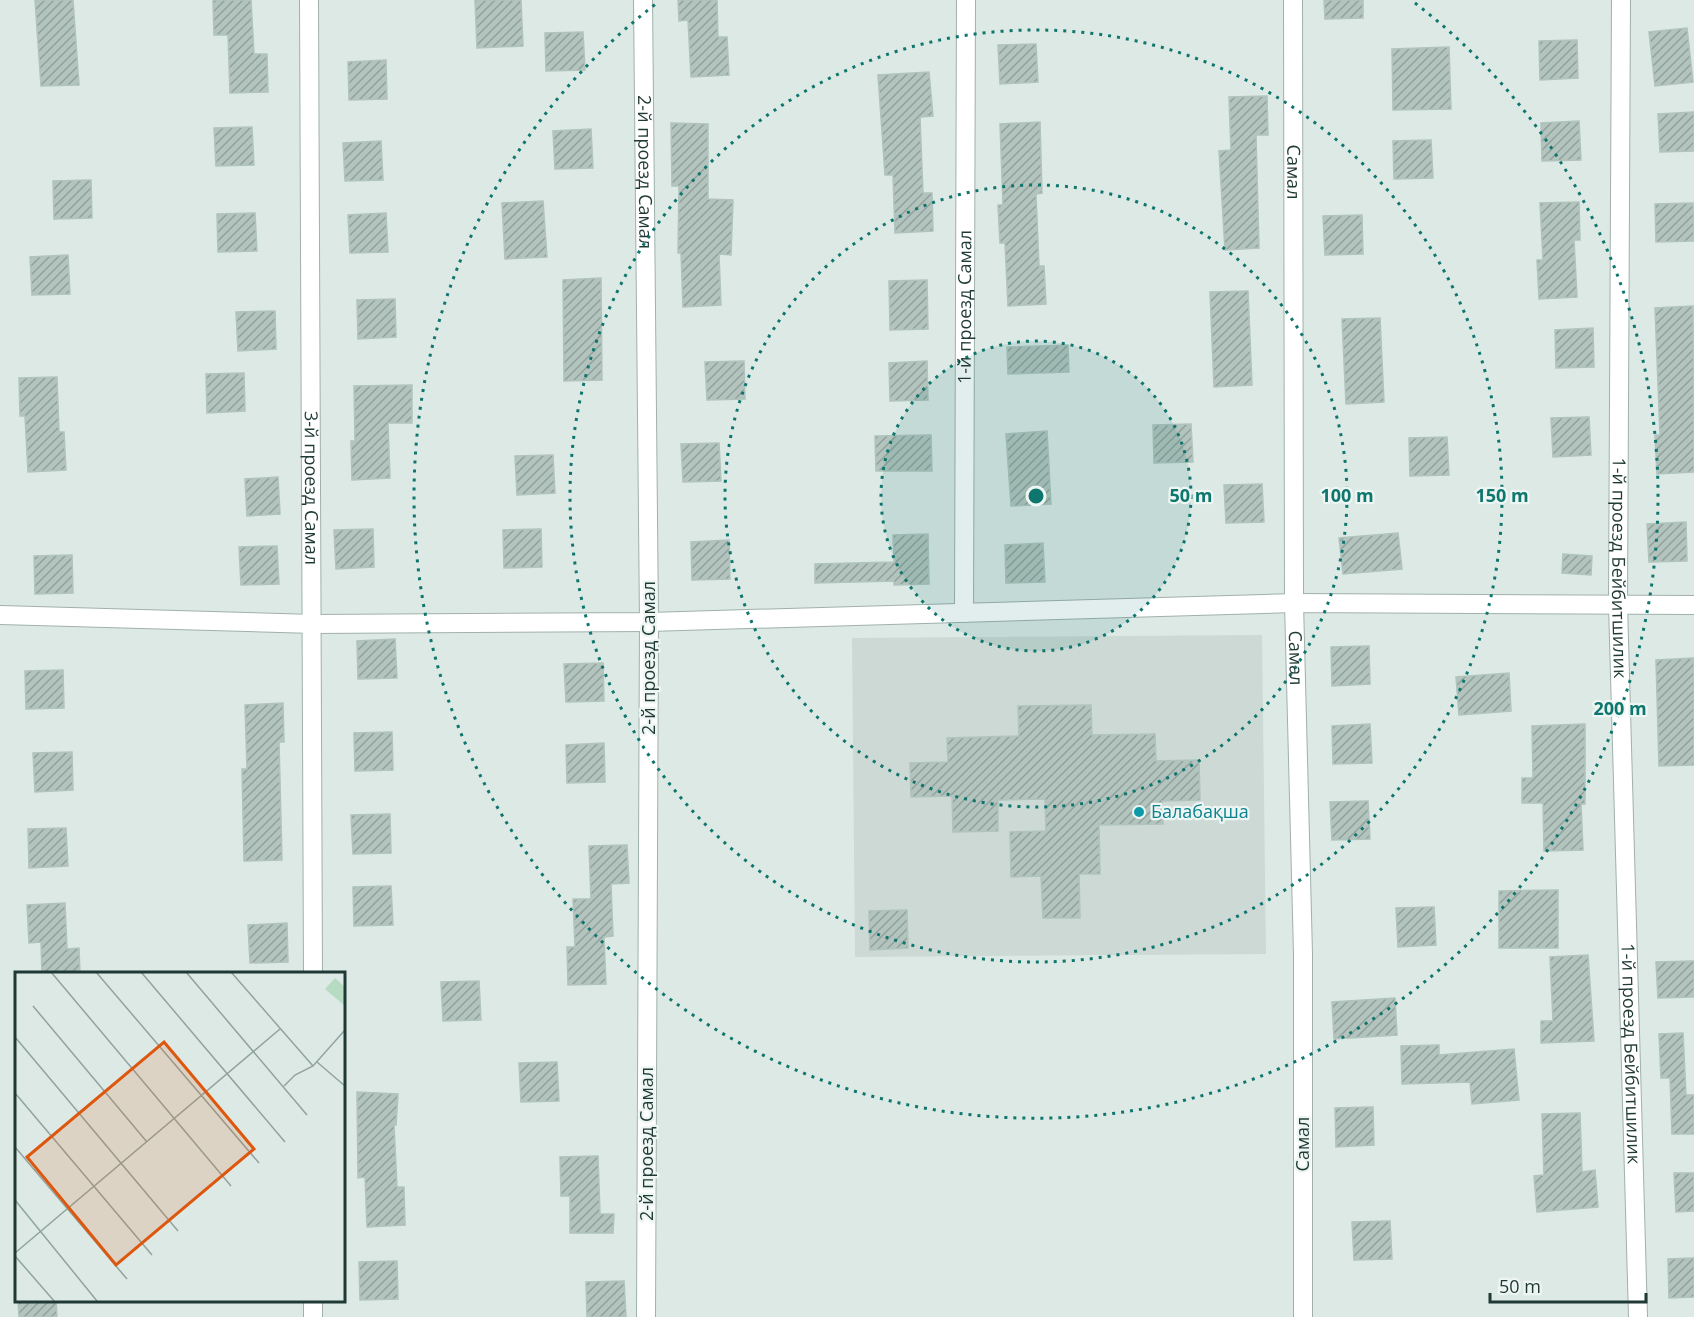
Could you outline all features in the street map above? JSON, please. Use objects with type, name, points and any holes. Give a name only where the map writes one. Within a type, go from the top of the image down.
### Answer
[{"type":"street","name":"3-й проезд Самал","points":[[309,0],[314,972]]},
{"type":"street","name":"2-й проезд Самал","points":[[643,0],[649,622],[646,1317]]},
{"type":"street","name":"1-й проезд Самал","points":[[964,613],[966,0]]},
{"type":"street","name":"Самал","points":[[1293,0],[1294,603],[1303,954],[1303,1317]]},
{"type":"street","name":"1-й проезд Бейбитшилик","points":[[1621,0],[1618,604],[1638,1317]]},
{"type":"street","points":[[0,615],[314,624],[649,622],[1294,603],[1694,605]]},
{"type":"shaded area","points":[[1262,635],[1266,954],[855,957],[852,638]]},
{"type":"building","points":[[35,0],[73,0],[79,85],[41,86]]},
{"type":"building","points":[[213,0],[251,0],[254,54],[267,54],[268,92],[230,93],[228,35],[214,35]]},
{"type":"building","points":[[475,0],[521,0],[523,46],[477,48]]},
{"type":"building","points":[[678,0],[717,0],[718,37],[727,37],[729,75],[691,77],[688,20],[679,21]]},
{"type":"building","points":[[1324,0],[1363,0],[1363,18],[1325,19]]},
{"type":"building","points":[[1687,28],[1693,82],[1655,86],[1649,32]]},
{"type":"building","points":[[583,32],[585,70],[546,71],[545,33]]},
{"type":"building","points":[[1577,40],[1578,78],[1540,80],[1539,41]]},
{"type":"building","points":[[1036,44],[1038,82],[1000,84],[998,45]]},
{"type":"building","points":[[1449,47],[1451,109],[1393,110],[1392,49]]},
{"type":"building","points":[[386,60],[387,99],[349,100],[348,62]]},
{"type":"building","points":[[929,72],[933,116],[920,117],[923,193],[932,193],[933,231],[895,233],[893,175],[885,175],[878,75]]},
{"type":"building","points":[[1267,96],[1268,135],[1256,135],[1259,248],[1225,250],[1219,151],[1231,150],[1229,97]]},
{"type":"building","points":[[1694,112],[1694,151],[1660,152],[1658,114]]},
{"type":"building","points":[[1579,121],[1581,160],[1542,161],[1541,123]]},
{"type":"building","points":[[1040,122],[1042,193],[1036,194],[1039,266],[1044,266],[1046,304],[1008,306],[1005,243],[1000,243],[998,205],[1003,205],[1000,124]]},
{"type":"building","points":[[671,123],[708,124],[708,199],[733,200],[731,255],[719,254],[721,305],[683,307],[681,253],[678,253],[679,186],[672,186]]},
{"type":"building","points":[[252,127],[254,165],[216,166],[214,128]]},
{"type":"building","points":[[591,129],[593,168],[555,169],[553,131]]},
{"type":"building","points":[[1431,140],[1433,178],[1394,179],[1393,141]]},
{"type":"building","points":[[381,141],[383,180],[345,181],[343,143]]},
{"type":"building","points":[[91,180],[92,218],[54,219],[53,181]]},
{"type":"building","points":[[543,201],[547,257],[505,259],[502,203]]},
{"type":"building","points":[[1579,202],[1580,240],[1574,240],[1577,297],[1539,299],[1537,260],[1543,260],[1540,203]]},
{"type":"building","points":[[1693,203],[1694,241],[1656,242],[1655,204]]},
{"type":"building","points":[[255,213],[257,251],[218,252],[217,214]]},
{"type":"building","points":[[386,213],[388,252],[350,253],[348,215]]},
{"type":"building","points":[[1362,215],[1363,254],[1325,255],[1323,216]]},
{"type":"building","points":[[68,255],[70,294],[32,295],[30,257]]},
{"type":"building","points":[[601,278],[602,380],[564,381],[563,280]]},
{"type":"building","points":[[927,280],[928,329],[890,330],[889,281]]},
{"type":"building","points":[[1248,291],[1252,385],[1214,387],[1210,292]]},
{"type":"building","points":[[395,299],[396,337],[358,339],[357,300]]},
{"type":"building","points":[[1693,306],[1694,472],[1657,474],[1655,435],[1660,435],[1655,308]]},
{"type":"building","points":[[275,311],[276,349],[238,351],[236,312]]},
{"type":"building","points":[[1380,318],[1384,402],[1346,404],[1342,319]]},
{"type":"building","points":[[1593,328],[1594,367],[1556,368],[1555,330]]},
{"type":"building","points":[[1068,345],[1069,372],[1008,374],[1007,347]]},
{"type":"building","points":[[744,361],[745,399],[707,400],[705,362]]},
{"type":"building","points":[[927,361],[928,400],[890,401],[889,363]]},
{"type":"building","points":[[244,373],[245,411],[207,413],[206,374]]},
{"type":"building","points":[[57,377],[59,432],[64,432],[66,470],[28,472],[25,416],[20,416],[19,378]]},
{"type":"building","points":[[412,385],[412,423],[388,423],[390,478],[352,480],[351,441],[355,441],[354,386]]},
{"type":"building","points":[[1589,417],[1591,455],[1553,457],[1551,418]]},
{"type":"building","points":[[1191,424],[1193,462],[1154,463],[1153,425]]},
{"type":"building","points":[[1047,431],[1051,504],[1011,506],[1006,434]]},
{"type":"building","points":[[931,435],[932,471],[876,471],[875,436]]},
{"type":"building","points":[[1447,437],[1449,475],[1410,476],[1409,438]]},
{"type":"building","points":[[719,443],[721,481],[683,482],[681,444]]},
{"type":"building","points":[[553,455],[555,493],[517,495],[515,456]]},
{"type":"building","points":[[278,477],[280,514],[247,516],[245,479]]},
{"type":"building","points":[[1262,484],[1264,522],[1226,523],[1224,485]]},
{"type":"building","points":[[1686,522],[1687,561],[1649,562],[1647,524]]},
{"type":"building","points":[[373,529],[374,567],[336,569],[334,530]]},
{"type":"building","points":[[541,529],[542,567],[504,568],[503,530]]},
{"type":"building","points":[[1398,533],[1402,569],[1343,574],[1339,538]]},
{"type":"building","points":[[928,534],[929,584],[894,585],[894,581],[815,583],[815,564],[894,562],[893,535]]},
{"type":"building","points":[[729,540],[730,579],[692,580],[691,542]]},
{"type":"building","points":[[1043,543],[1045,582],[1006,583],[1005,545]]},
{"type":"building","points":[[277,546],[279,584],[241,585],[239,547]]},
{"type":"building","points":[[1563,554],[1592,556],[1591,575],[1562,573]]},
{"type":"building","points":[[72,555],[73,593],[35,594],[34,556]]},
{"type":"building","points":[[395,639],[397,678],[358,679],[357,641]]},
{"type":"building","points":[[1369,646],[1370,684],[1332,686],[1331,647]]},
{"type":"building","points":[[1694,658],[1694,765],[1659,766],[1656,660]]},
{"type":"building","points":[[603,663],[604,701],[566,702],[564,664]]},
{"type":"building","points":[[63,670],[64,708],[26,709],[25,671]]},
{"type":"building","points":[[1509,673],[1511,711],[1459,715],[1456,677]]},
{"type":"building","points":[[283,703],[284,742],[279,742],[282,860],[244,861],[242,769],[247,769],[245,705]]},
{"type":"building","name":"Балабақша","points":[[1091,705],[1092,735],[1155,734],[1156,761],[1199,760],[1200,800],[1162,801],[1163,824],[1099,825],[1100,874],[1079,874],[1080,918],[1043,918],[1041,876],[1011,877],[1010,832],[1046,831],[1045,799],[998,800],[998,831],[953,832],[952,796],[911,797],[910,763],[948,762],[947,738],[1019,736],[1018,706]]},
{"type":"building","points":[[1370,724],[1372,763],[1333,764],[1332,726]]},
{"type":"building","points":[[1585,724],[1585,804],[1581,804],[1583,850],[1544,851],[1543,803],[1522,803],[1522,778],[1533,778],[1532,726]]},
{"type":"building","points":[[392,732],[393,770],[355,771],[354,733]]},
{"type":"building","points":[[604,743],[605,782],[567,783],[566,745]]},
{"type":"building","points":[[72,752],[73,790],[35,792],[33,753]]},
{"type":"building","points":[[1368,801],[1370,839],[1332,840],[1330,802]]},
{"type":"building","points":[[390,814],[391,853],[353,854],[351,815]]},
{"type":"building","points":[[66,828],[68,866],[29,868],[28,829]]},
{"type":"building","points":[[627,845],[629,883],[611,884],[613,936],[604,937],[606,984],[568,985],[567,947],[575,947],[573,899],[591,899],[589,846]]},
{"type":"building","points":[[391,886],[393,925],[354,926],[353,887]]},
{"type":"building","points":[[1558,890],[1558,948],[1499,948],[1499,891]]},
{"type":"building","points":[[65,903],[67,949],[79,948],[80,972],[42,972],[41,942],[29,943],[27,905]]},
{"type":"building","points":[[1434,907],[1436,945],[1398,947],[1396,908]]},
{"type":"building","points":[[907,910],[908,948],[870,950],[869,911]]},
{"type":"building","points":[[287,923],[288,962],[250,963],[248,925]]},
{"type":"building","points":[[1588,955],[1594,1041],[1541,1043],[1541,1021],[1553,1021],[1550,957]]},
{"type":"building","points":[[1694,961],[1694,997],[1658,998],[1656,962]]},
{"type":"building","points":[[479,981],[481,1020],[443,1021],[441,982]]},
{"type":"building","points":[[1395,998],[1397,1035],[1334,1039],[1332,1002]]},
{"type":"building","points":[[1683,1033],[1686,1095],[1694,1095],[1694,1134],[1672,1134],[1670,1078],[1661,1078],[1659,1034]]},
{"type":"building","points":[[1439,1045],[1439,1055],[1514,1049],[1519,1100],[1472,1104],[1470,1082],[1402,1084],[1401,1046]]},
{"type":"building","points":[[557,1062],[559,1101],[521,1102],[519,1063]]},
{"type":"building","points":[[357,1092],[398,1094],[396,1125],[394,1125],[397,1187],[404,1187],[405,1225],[367,1227],[365,1177],[358,1178]]},
{"type":"building","points":[[1373,1107],[1374,1145],[1336,1147],[1335,1108]]},
{"type":"building","points":[[1580,1113],[1582,1172],[1595,1170],[1598,1207],[1537,1212],[1534,1176],[1544,1175],[1542,1114]]},
{"type":"building","points":[[598,1156],[600,1214],[614,1214],[613,1233],[570,1233],[570,1196],[561,1196],[560,1157]]},
{"type":"building","points":[[1674,1173],[1694,1173],[1694,1211],[1676,1212]]},
{"type":"building","points":[[1390,1221],[1392,1259],[1354,1260],[1352,1222]]},
{"type":"building","points":[[1694,1258],[1694,1297],[1669,1298],[1668,1259]]},
{"type":"building","points":[[397,1261],[398,1299],[360,1300],[359,1262]]},
{"type":"building","points":[[624,1281],[626,1317],[587,1317],[586,1282]]},
{"type":"building","points":[[18,1302],[56,1302],[57,1317],[19,1317]]},
{"type":"place","name":"Балабақша","points":[[1139,812]]}]
